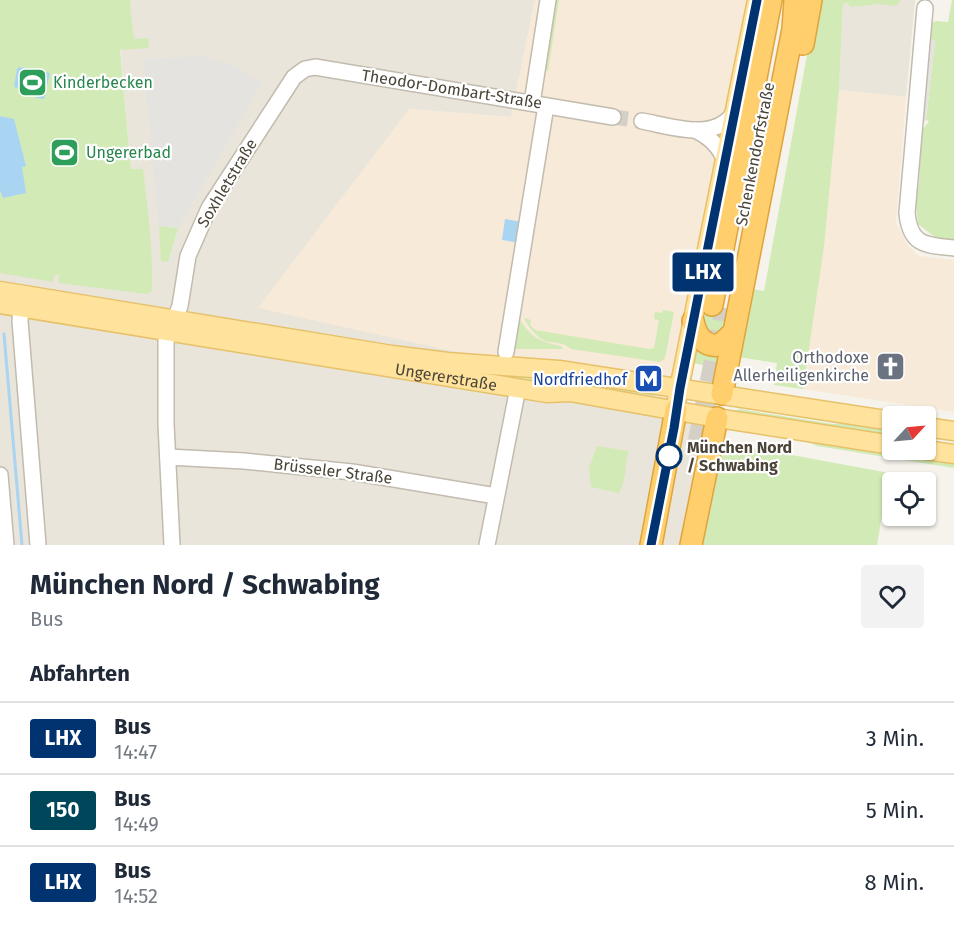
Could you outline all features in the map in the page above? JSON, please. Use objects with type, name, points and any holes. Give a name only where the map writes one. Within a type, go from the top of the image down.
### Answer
[{"type":"highway","name":"Schenkendorfstraße","points":[[771,0],[718,306],[766,105],[785,0]]},
{"type":"highway","points":[[722,393],[793,29],[795,0]]},
{"type":"highway","points":[[793,29],[800,14],[802,0]]},
{"type":"highway","points":[[754,283],[811,0]]},
{"type":"highway","points":[[693,321],[700,337],[708,345],[720,345],[733,333]]},
{"type":"highway","points":[[651,545],[676,410]]},
{"type":"highway","points":[[691,545],[717,418]]},
{"type":"highway","points":[[665,545],[692,441],[678,545]]},
{"type":"main road","points":[[676,410],[757,0]]},
{"type":"main road","name":"Ungererstraße","points":[[0,291],[172,326],[518,388],[547,393],[570,392],[882,443]]},
{"type":"main road","name":"Ungererstraße","points":[[0,304],[420,359],[544,368],[722,393],[882,419]]},
{"type":"main road","points":[[717,418],[722,393]]},
{"type":"main road","points":[[936,428],[954,431]]},
{"type":"main road","points":[[936,451],[954,454]]},
{"type":"street","points":[[532,103],[548,0]]},
{"type":"street","points":[[925,8],[907,213],[908,225],[913,236],[923,244],[954,248]]},
{"type":"street","name":"Theodor-Dombart-Straße","points":[[294,77],[304,69],[315,67],[613,117]]},
{"type":"street","name":"Soxhletstraße","points":[[172,545],[165,354],[166,341],[180,306],[188,255],[209,208],[294,77]]},
{"type":"street","points":[[506,352],[545,112]]},
{"type":"street","points":[[642,121],[707,130],[720,126],[734,114]]},
{"type":"street","points":[[695,130],[716,145],[725,161]]},
{"type":"street","points":[[21,307],[20,321],[38,545]]},
{"type":"street","points":[[487,545],[518,388]]},
{"type":"street","name":"Brüsseler Straße","points":[[168,457],[263,462],[344,471],[496,496]]},
{"type":"street","points":[[0,475],[6,545]]},
{"type":"shaded area","points":[[116,0],[535,0],[511,117],[409,109],[676,401],[721,442],[702,545],[0,545],[0,273],[135,215]]},
{"type":"shaded area","points":[[535,0],[746,0],[676,401],[258,308],[409,109],[511,117]]},
{"type":"shaded area","points":[[865,0],[915,0],[906,97],[839,90],[843,4]]},
{"type":"shaded area","points":[[928,38],[935,41],[926,120],[918,129]]},
{"type":"shaded area","points":[[201,56],[231,64],[262,83],[178,228],[159,226],[143,59]]},
{"type":"shaded area","points":[[839,90],[906,97],[896,223],[908,246],[919,256],[954,260],[954,412],[936,409],[936,406],[915,406],[803,389],[824,247]]},
{"type":"green space","name":"Ungererbad","points":[[0,0],[131,0],[134,39],[148,38],[149,48],[120,50],[131,169],[143,169],[147,200],[152,291],[147,294],[58,283],[59,275],[54,275],[53,282],[0,273]]},
{"type":"green space","points":[[555,0],[559,0],[548,71],[544,71]]},
{"type":"green space","points":[[817,0],[901,0],[896,6],[879,4],[850,7],[848,3],[843,4],[839,90],[824,247],[803,389],[774,385],[777,363],[738,357],[747,288],[764,291]]},
{"type":"green space","points":[[952,0],[954,0],[954,240],[936,238],[918,224],[916,204],[922,131],[929,121],[926,120],[935,41],[928,38],[929,23],[948,22]]},
{"type":"green space","points":[[159,226],[178,228],[168,262],[161,261]]},
{"type":"green space","points":[[704,306],[731,311],[726,332],[717,339],[701,325]]},
{"type":"green space","points":[[663,310],[674,312],[665,358],[660,362],[571,349],[565,345],[543,340],[532,330],[524,318],[531,320],[530,325],[535,330],[649,349],[654,348],[659,320],[654,319],[655,312],[662,313]]},
{"type":"green space","points":[[519,318],[536,338],[561,346],[563,349],[513,349]]},
{"type":"green space","points":[[201,329],[479,369],[655,391],[654,396],[567,382],[547,387]]},
{"type":"green space","points":[[697,347],[720,353],[719,368],[693,363]]},
{"type":"green space","points":[[739,409],[833,424],[852,423],[882,428],[882,434],[736,411]]},
{"type":"green space","points":[[804,440],[882,452],[882,456],[817,446]]},
{"type":"green space","points":[[721,442],[884,472],[882,515],[877,545],[702,545]]},
{"type":"green space","points":[[597,446],[629,451],[619,493],[591,487],[589,468]]},
{"type":"green space","points":[[904,460],[929,460],[954,464],[954,468]]},
{"type":"water","name":"Kinderbecken","points":[[19,67],[50,73],[44,99],[36,98],[34,89],[27,91],[14,87]]},
{"type":"water","points":[[0,116],[14,119],[26,166],[22,167],[26,193],[3,198],[0,190]]},
{"type":"water","points":[[505,219],[523,222],[520,243],[502,240]]},
{"type":"waterway","points":[[4,334],[22,545]]},
{"type":"tunnel","points":[[613,117],[642,121]]},
{"type":"tunnel","points":[[698,443],[725,308]]},
{"type":"bus line","name":"LHX","points":[[651,545],[757,0]]},
{"type":"place","name":"Kinderbecken","points":[[32,82]]},
{"type":"place","name":"Ungererbad","points":[[65,152]]},
{"type":"place","name":"Orthodoxe Allerheiligenkirche","points":[[890,366]]},
{"type":"place","name":"Nordfriedhof","points":[[648,379]]},
{"type":"place","name":"München Nord / Schwabing","points":[[669,456]]}]
